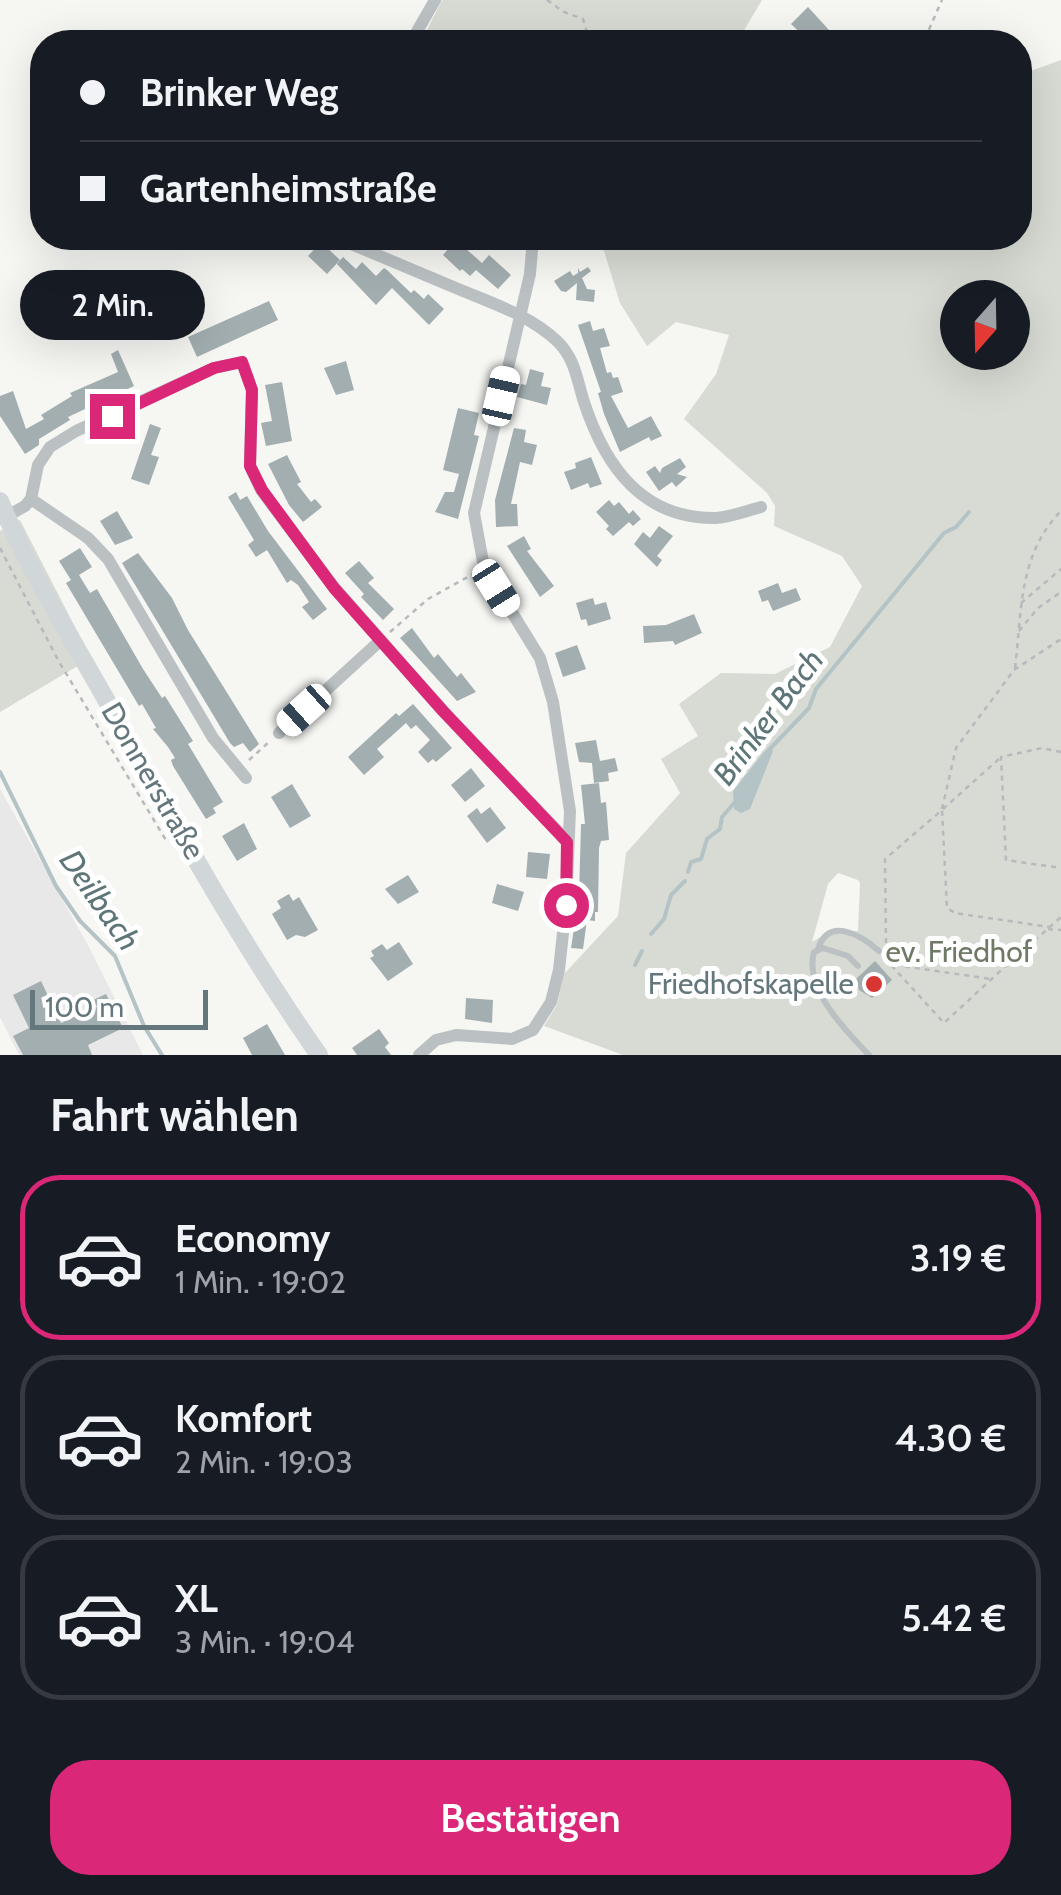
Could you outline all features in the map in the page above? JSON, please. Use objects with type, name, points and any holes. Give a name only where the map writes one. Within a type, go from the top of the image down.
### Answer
[{"type":"main road","name":"Donnerstraße","points":[[2,512],[139,759],[288,1011],[319,1055]]},
{"type":"street","points":[[418,30],[435,0]]},
{"type":"street","points":[[365,250],[519,316],[557,341],[576,366],[602,448],[629,484],[658,506],[688,516],[720,518],[760,507]]},
{"type":"street","points":[[419,1055],[436,1040],[456,1035],[512,1039],[533,1030],[544,1018],[560,970],[570,810],[553,702],[540,658],[484,567],[474,513],[530,274],[532,250]]},
{"type":"street","points":[[31,499],[38,465],[50,447],[76,431],[214,368],[242,362],[252,390],[250,466],[262,490],[334,588],[567,842]]},
{"type":"street","points":[[2,512],[31,499]]},
{"type":"street","points":[[31,499],[88,538],[108,559],[212,738],[242,774]]},
{"type":"street","points":[[279,733],[381,640]]},
{"type":"lane","points":[[869,1055],[837,1018],[818,988],[812,966],[814,952],[828,933],[846,931],[864,938],[879,952]]},
{"type":"lane","points":[[818,948],[848,956],[858,966]]},
{"type":"path","points":[[547,0],[583,19],[586,30]]},
{"type":"path","points":[[929,30],[942,0]]},
{"type":"path","points":[[1014,670],[1020,604],[1037,541],[1061,511]]},
{"type":"path","points":[[381,640],[428,599],[484,567]]},
{"type":"path","points":[[1020,604],[1061,570]]},
{"type":"path","points":[[1018,631],[1038,608],[1061,592]]},
{"type":"path","points":[[1061,639],[1014,670],[956,748],[942,810],[947,908],[955,913],[1061,930]]},
{"type":"path","points":[[242,774],[279,733]]},
{"type":"path","points":[[892,965],[886,951],[885,859],[1001,757],[1042,748],[1061,752]]},
{"type":"path","points":[[1001,757],[1006,860],[1061,868]]},
{"type":"path","points":[[879,952],[944,1023],[1061,917]]},
{"type":"path","points":[[892,965],[991,979],[996,975]]},
{"type":"shaded area","points":[[770,748],[773,751],[750,809],[741,813],[734,809],[733,791]]},
{"type":"shaded area","points":[[0,789],[89,947],[143,1055],[19,1055],[0,1017]]},
{"type":"green space","points":[[442,0],[762,0],[744,30],[427,30]]},
{"type":"green space","name":"ev. Friedhof","points":[[1061,60],[1061,1055],[623,1055],[544,1026],[557,1005],[564,974],[618,916],[626,853],[680,793],[661,759],[698,736],[679,704],[721,673],[775,674],[830,647],[862,586],[842,556],[774,526],[775,506],[767,493],[684,419],[716,374],[729,335],[676,322],[647,346],[620,303],[602,250],[1032,250],[1032,71]],"holes":[[[838,873],[860,883],[858,931],[827,933],[812,942],[828,884]]]},
{"type":"green space","points":[[20,520],[91,658],[0,712],[0,531]]},
{"type":"building","points":[[808,7],[829,30],[797,30],[791,24]]},
{"type":"building","points":[[314,250],[329,250],[340,260],[327,274],[308,256]]},
{"type":"building","points":[[447,250],[467,250],[482,263],[489,255],[511,275],[498,289],[476,270],[470,276],[460,271],[443,255]]},
{"type":"building","points":[[343,257],[356,269],[362,262],[376,276],[384,268],[411,293],[414,290],[424,299],[428,294],[444,309],[429,325],[392,288],[376,305],[337,264]]},
{"type":"building","points":[[588,267],[591,271],[582,278],[587,289],[595,290],[594,302],[576,300],[577,283],[566,292],[554,281],[570,271],[573,276],[578,268],[580,272]]},
{"type":"building","points":[[269,301],[278,320],[197,357],[188,337]]},
{"type":"building","points":[[590,321],[593,331],[604,328],[610,346],[600,348],[607,373],[618,377],[623,392],[611,396],[628,428],[651,416],[662,436],[651,441],[649,437],[620,452],[604,414],[598,393],[601,392],[578,325]]},
{"type":"building","points":[[118,350],[134,386],[68,417],[70,420],[39,439],[39,445],[25,454],[0,416],[0,396],[13,391],[26,429],[44,419],[41,415],[72,396],[70,393],[118,372],[111,354]]},
{"type":"building","points":[[346,361],[354,390],[336,395],[324,368]]},
{"type":"building","points":[[530,369],[544,373],[541,386],[551,388],[547,405],[517,397],[521,384],[526,385]]},
{"type":"building","points":[[282,382],[292,441],[266,446],[261,423],[272,421],[265,385]]},
{"type":"building","points":[[458,408],[479,413],[474,435],[479,436],[458,519],[435,512],[445,492],[454,492],[459,474],[443,470]]},
{"type":"building","points":[[150,424],[161,428],[151,455],[159,457],[149,485],[131,479]]},
{"type":"building","points":[[514,428],[526,430],[524,442],[537,445],[532,465],[520,462],[511,504],[517,504],[518,526],[496,527],[495,500]]},
{"type":"building","points":[[287,455],[301,482],[297,484],[311,502],[315,499],[322,507],[303,522],[289,505],[268,464]]},
{"type":"building","points":[[591,457],[602,484],[590,488],[588,483],[571,490],[564,472]]},
{"type":"building","points":[[680,458],[686,467],[677,474],[687,477],[676,487],[672,482],[659,491],[646,472],[655,466],[660,473]]},
{"type":"building","points":[[236,492],[240,500],[247,496],[268,531],[327,609],[313,620],[302,607],[309,602],[298,585],[291,580],[287,583],[267,550],[256,557],[248,545],[254,540],[228,497]]},
{"type":"building","points":[[609,500],[614,506],[619,502],[629,514],[633,510],[641,519],[633,526],[629,522],[613,536],[596,512]]},
{"type":"building","points":[[117,511],[133,538],[115,545],[100,521]]},
{"type":"building","points":[[659,526],[673,536],[657,556],[662,560],[657,567],[634,544],[643,532],[650,538]]},
{"type":"building","points":[[524,536],[531,549],[527,551],[554,586],[540,597],[507,546]]},
{"type":"building","points":[[80,548],[92,567],[79,575],[90,593],[97,589],[143,669],[162,698],[165,696],[223,802],[206,819],[173,766],[171,760],[175,758],[153,729],[156,728],[142,704],[139,706],[66,583],[71,580],[59,561]]},
{"type":"building","points":[[138,553],[172,598],[259,744],[250,752],[243,743],[234,747],[230,743],[122,563]]},
{"type":"building","points":[[359,561],[374,578],[368,583],[394,609],[383,620],[345,573]]},
{"type":"building","points":[[778,583],[782,593],[796,588],[801,600],[773,611],[768,600],[762,602],[758,591]]},
{"type":"building","points":[[593,598],[595,605],[606,602],[611,619],[588,626],[586,619],[581,620],[576,603]]},
{"type":"building","points":[[694,614],[702,633],[675,645],[673,641],[644,643],[643,626],[666,625]]},
{"type":"building","points":[[412,628],[434,658],[438,654],[476,692],[457,701],[400,638]]},
{"type":"building","points":[[577,645],[586,669],[563,677],[555,653]]},
{"type":"building","points":[[413,704],[452,748],[436,762],[433,759],[428,763],[418,752],[430,740],[416,725],[411,729],[406,723],[377,749],[384,757],[364,775],[348,757],[396,713],[399,716]]},
{"type":"building","points":[[596,740],[600,761],[615,758],[618,771],[608,773],[609,781],[594,783],[592,763],[579,762],[575,743]]},
{"type":"building","points":[[471,768],[485,786],[465,802],[451,785]]},
{"type":"building","points":[[599,783],[601,803],[606,802],[609,840],[601,841],[599,848],[598,912],[595,921],[587,920],[583,949],[571,948],[579,896],[581,824],[585,824],[581,785]]},
{"type":"building","points":[[292,784],[311,816],[290,828],[271,797]]},
{"type":"building","points":[[490,807],[506,828],[487,843],[467,816],[477,808],[481,814]]},
{"type":"building","points":[[244,823],[257,849],[237,861],[222,836]]},
{"type":"building","points":[[528,852],[550,854],[547,879],[526,877]]},
{"type":"building","points":[[408,875],[419,892],[398,904],[385,889]]},
{"type":"building","points":[[497,884],[524,892],[518,911],[492,903]]},
{"type":"building","points":[[289,894],[293,901],[299,897],[318,930],[287,940],[272,914],[281,908],[277,901]]},
{"type":"building","points":[[399,942],[413,964],[388,981],[370,958],[374,956],[371,951],[382,944],[387,950]]},
{"type":"building","points":[[875,961],[892,980],[872,998],[859,990],[856,979]]},
{"type":"building","points":[[41,981],[61,1023],[96,1006],[93,1000],[106,994],[123,1028],[88,1045],[92,1055],[23,1055],[13,1036],[29,1028],[13,995]]},
{"type":"building","points":[[466,998],[493,1000],[492,1023],[465,1019]]},
{"type":"building","points":[[267,1024],[285,1055],[252,1055],[243,1038]]},
{"type":"building","points":[[379,1029],[389,1043],[385,1047],[391,1055],[357,1055],[352,1048]]},
{"type":"waterway","name":"Brinker Bach","points":[[767,752],[809,708],[816,689],[944,533],[956,527],[969,512]]},
{"type":"waterway","name":"Deilbach","points":[[0,772],[56,886],[80,921],[115,956],[144,1026],[162,1055]]},
{"type":"waterway","name":"Brinker Bach","points":[[688,872],[691,862],[701,859],[707,839],[720,829],[722,817],[735,802]]},
{"type":"waterway","name":"Brinker Bach","points":[[651,934],[664,919],[671,895],[685,881]]},
{"type":"waterway","name":"Brinker Bach","points":[[635,965],[642,951]]},
{"type":"place","name":"Friedhofskapelle","points":[[874,984]]},
{"type":"route","points":[[112,416],[214,368],[242,362],[252,390],[250,466],[262,490],[334,588],[567,842],[566,905]]}]
